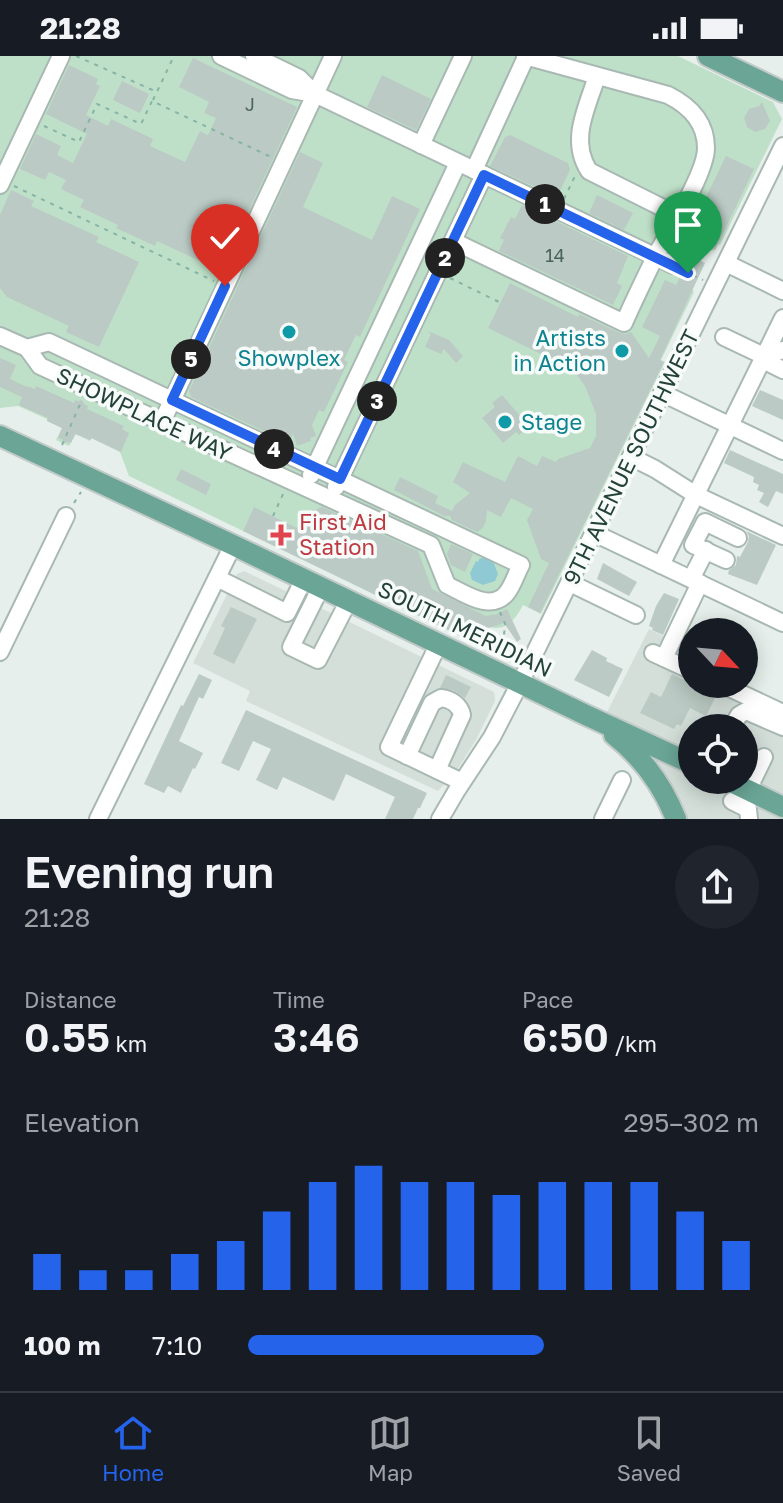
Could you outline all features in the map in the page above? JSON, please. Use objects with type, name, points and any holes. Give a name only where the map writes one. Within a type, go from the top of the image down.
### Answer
[{"type":"main road","points":[[708,56],[783,92]]},
{"type":"main road","name":"SOUTH MERIDIAN","points":[[0,436],[678,758]]},
{"type":"main road","points":[[588,716],[621,740],[640,759],[658,783],[676,819]]},
{"type":"main road","points":[[740,795],[783,807]]},
{"type":"street","points":[[3,174],[61,56]]},
{"type":"street","points":[[221,56],[285,79]]},
{"type":"street","points":[[254,56],[285,79],[292,90],[315,94],[673,265]]},
{"type":"street","points":[[285,79],[295,56]]},
{"type":"street","points":[[162,422],[333,56]]},
{"type":"street","points":[[421,145],[463,56]]},
{"type":"street","points":[[331,499],[453,241],[526,56],[668,95],[696,116],[704,132],[706,149],[702,167],[624,323],[453,241]]},
{"type":"street","points":[[597,76],[579,137],[583,161],[589,171],[677,215]]},
{"type":"street","name":"9TH AVENUE SOUTHWEST","points":[[440,819],[492,737],[520,683],[783,146]]},
{"type":"street","points":[[297,484],[314,467],[458,163]]},
{"type":"street","points":[[726,263],[783,291]]},
{"type":"street","points":[[661,565],[783,318]]},
{"type":"street","name":"SHOWPLACE WAY","points":[[0,336],[27,348],[40,366],[431,545],[447,585],[482,601],[496,600],[507,593],[521,565],[49,342],[27,348]]},
{"type":"street","points":[[724,337],[783,370]]},
{"type":"street","points":[[764,358],[782,348]]},
{"type":"street","points":[[662,393],[783,451]]},
{"type":"street","points":[[631,457],[696,495],[783,536]]},
{"type":"street","points":[[0,652],[66,516]]},
{"type":"street","points":[[726,560],[693,545],[705,522],[738,538]]},
{"type":"street","points":[[594,533],[783,623]]},
{"type":"street","points":[[98,819],[233,545]]},
{"type":"street","points":[[678,664],[658,655],[696,581],[706,550]]},
{"type":"street","points":[[217,578],[287,613],[312,583]]},
{"type":"street","points":[[312,583],[291,647],[318,660],[349,600]]},
{"type":"street","points":[[570,583],[636,615]]},
{"type":"street","points":[[439,643],[389,747],[462,782]]},
{"type":"street","points":[[407,756],[432,703],[445,698],[457,705],[462,715],[437,770]]},
{"type":"street","points":[[743,698],[782,722]]},
{"type":"street","points":[[758,715],[782,722]]},
{"type":"street","points":[[749,819],[748,809],[740,795],[764,757]]},
{"type":"street","points":[[603,819],[622,780]]},
{"type":"path","points":[[76,56],[157,92]]},
{"type":"path","points":[[31,120],[79,142],[97,104],[141,124],[174,56]]},
{"type":"path","points":[[152,101],[283,162]]},
{"type":"path","points":[[558,211],[583,161]]},
{"type":"path","points":[[3,174],[225,286]]},
{"type":"path","points":[[673,265],[705,281]]},
{"type":"path","points":[[438,273],[501,303]]},
{"type":"path","points":[[61,447],[88,388]]},
{"type":"path","points":[[273,516],[297,484]]},
{"type":"path","points":[[496,600],[506,626],[504,633],[517,659]]},
{"type":"shaded area","points":[[244,571],[494,692],[495,701],[476,740],[459,767],[438,791],[246,701],[250,691],[193,663],[237,574]]},
{"type":"shaded area","points":[[649,629],[667,638],[658,657],[678,666],[678,698],[749,698],[783,713],[783,819],[676,819],[602,722]]},
{"type":"green space","points":[[0,56],[678,56],[773,102],[782,119],[720,245],[707,255],[699,251],[696,253],[685,279],[694,292],[661,360],[665,362],[541,614],[523,605],[509,624],[499,628],[487,626],[484,631],[480,629],[473,642],[129,476],[120,452],[92,438],[90,441],[76,434],[69,446],[56,440],[62,428],[47,419],[18,406],[0,408]]},
{"type":"water","points":[[486,557],[493,561],[498,574],[495,581],[483,585],[472,580],[470,573],[476,561]]},
{"type":"building","points":[[193,58],[297,107],[227,257],[224,256],[219,266],[206,260],[204,263],[157,241],[155,246],[116,228],[118,225],[80,207],[84,200],[61,189],[66,180],[49,172],[45,180],[20,169],[36,134],[61,146],[57,155],[73,163],[87,134],[46,114],[69,65],[98,79],[96,84],[100,86],[86,115],[108,126],[111,119],[153,139],[150,146],[185,162],[200,131],[208,135],[216,118],[204,113],[209,102],[179,87]]},
{"type":"building","points":[[382,75],[431,99],[416,130],[367,107]]},
{"type":"building","points":[[122,81],[149,94],[140,113],[113,100]]},
{"type":"building","points":[[762,102],[770,121],[765,129],[755,132],[747,127],[744,118],[749,109]]},
{"type":"building","points":[[510,135],[568,163],[570,170],[557,197],[490,166],[505,137]]},
{"type":"building","name":"Showplex","points":[[300,152],[323,163],[303,207],[372,240],[392,196],[420,209],[360,337],[356,335],[344,360],[348,362],[324,412],[319,410],[312,425],[316,436],[297,446],[293,434],[289,443],[191,397],[189,391]]},
{"type":"building","points":[[726,156],[754,169],[715,250],[687,236]]},
{"type":"building","points":[[11,190],[34,201],[31,206],[99,237],[96,242],[139,262],[99,347],[66,332],[69,326],[7,297],[0,288],[0,215]]},
{"type":"building","points":[[597,195],[633,213],[624,230],[589,213]]},
{"type":"building","points":[[522,205],[628,256],[617,283],[622,286],[613,305],[499,251],[504,240],[500,238],[511,217],[515,219]]},
{"type":"building","points":[[690,256],[705,263],[660,360],[664,362],[540,613],[528,607],[549,563],[541,559],[527,520],[533,509],[511,498],[501,517],[487,510],[483,528],[477,532],[394,490],[400,477],[438,496],[435,503],[452,511],[470,493],[453,482],[463,462],[505,482],[518,456],[537,466],[542,456],[556,462],[590,448],[596,436],[596,414],[585,386],[564,358],[561,364],[488,328],[510,283],[578,317],[579,314],[620,333],[631,332],[649,358],[660,336],[642,327],[665,280],[676,285]]},
{"type":"building","points":[[428,331],[449,340],[463,356],[456,363],[444,349],[441,354],[425,347],[431,334]]},
{"type":"building","points":[[0,358],[16,365],[10,379],[27,387],[35,389],[36,386],[74,403],[75,400],[82,400],[87,409],[124,426],[122,429],[129,433],[121,452],[75,434],[71,443],[64,443],[58,438],[62,428],[19,405],[22,397],[0,387]]},
{"type":"building","points":[[760,390],[783,400],[783,420],[752,406]]},
{"type":"building","name":"Stage","points":[[502,395],[529,426],[503,443],[482,418],[495,407],[492,403]]},
{"type":"building","points":[[730,450],[783,474],[783,494],[776,491],[768,507],[759,502],[764,493],[757,490],[759,485],[753,482],[754,477],[724,463]]},
{"type":"building","points":[[181,469],[211,484],[206,495],[176,480]]},
{"type":"building","points":[[254,507],[297,528],[303,515],[322,507],[418,551],[432,589],[486,616],[507,609],[521,639],[517,642],[504,623],[480,629],[473,642],[243,531]]},
{"type":"building","points":[[746,531],[776,545],[757,585],[728,574],[748,542]]},
{"type":"building","points":[[451,544],[473,554],[465,572],[451,565],[447,554]]},
{"type":"building","points":[[603,563],[637,582],[629,596],[597,579]]},
{"type":"building","points":[[664,593],[679,599],[663,635],[649,626]]},
{"type":"building","points":[[231,607],[257,619],[234,664],[213,654],[225,628],[221,626]]},
{"type":"building","points":[[592,650],[623,669],[609,697],[574,680]]},
{"type":"building","points":[[199,674],[212,680],[203,699],[199,697],[179,741],[203,753],[181,793],[168,786],[164,793],[144,784]]},
{"type":"building","points":[[672,674],[678,677],[678,698],[715,698],[707,714],[690,708],[687,714],[678,714],[678,724],[674,729],[640,713],[651,692],[661,697]]},
{"type":"building","points":[[446,675],[471,687],[465,698],[453,690],[440,688]]},
{"type":"building","points":[[246,710],[427,793],[420,808],[413,819],[385,819],[395,797],[346,774],[334,801],[283,777],[277,790],[256,780],[271,749],[253,741],[239,771],[221,763]]},
{"type":"place","name":"Showplex","points":[[289,332]]},
{"type":"place","name":"Artists in Action","points":[[622,351]]},
{"type":"place","name":"Stage","points":[[505,422]]},
{"type":"place","name":"First Aid Station","points":[[281,535]]},
{"type":"route","points":[[225,286],[172,400],[340,479],[484,175],[688,273]]}]
